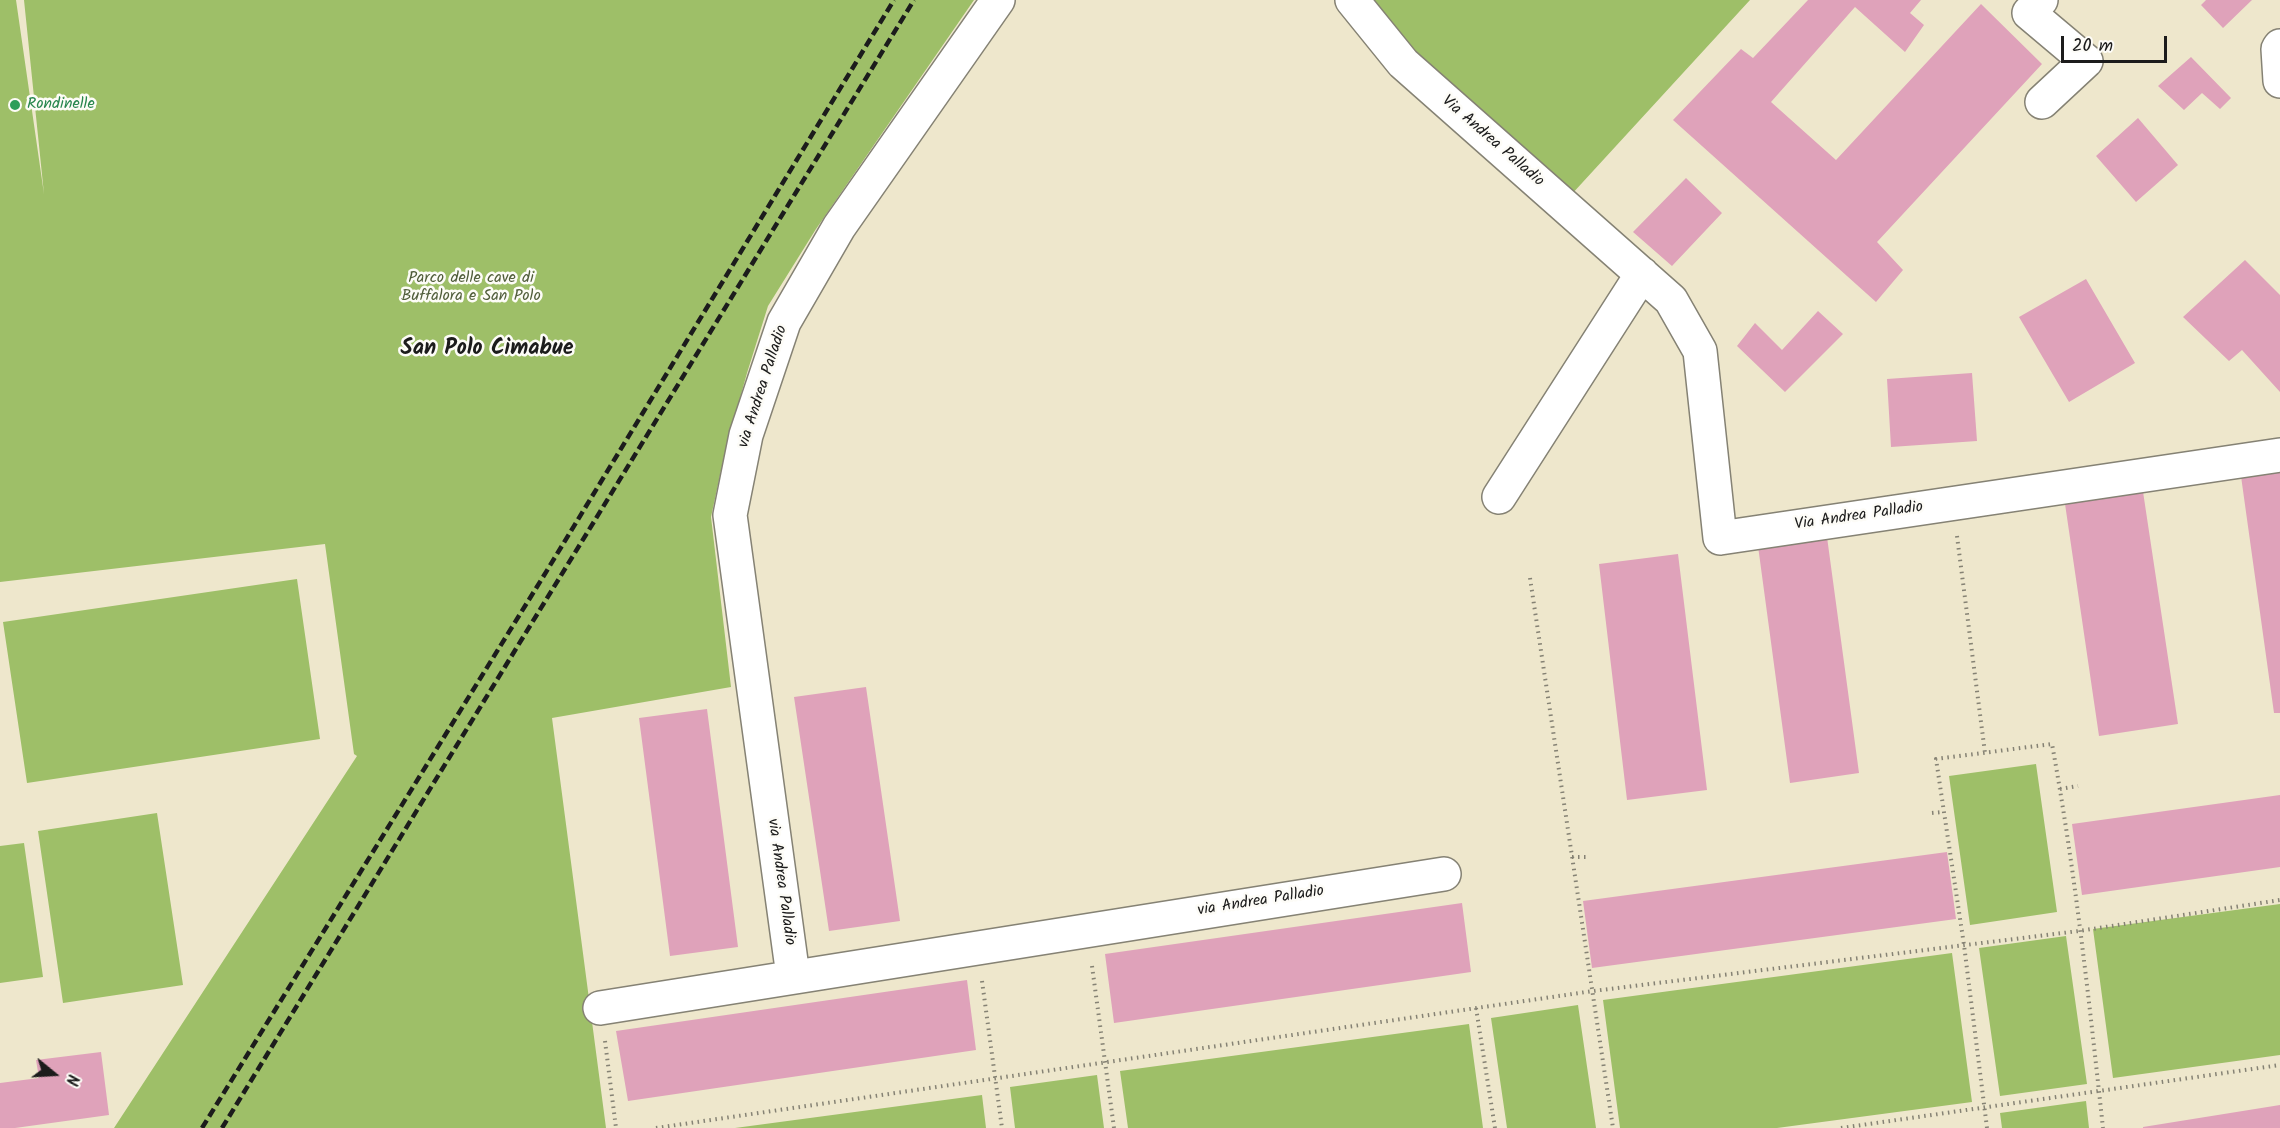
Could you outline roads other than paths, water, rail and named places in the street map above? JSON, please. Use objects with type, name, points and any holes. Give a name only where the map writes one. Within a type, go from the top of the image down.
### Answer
[{"type":"street","name":"via Andrea Palladio","points":[[793,976],[730,515],[746,435],[784,322],[839,227],[998,0]]},
{"type":"street","name":"Via Andrea Palladio","points":[[1352,0],[1403,63],[1671,300],[1700,351],[1720,538],[2280,455]]},
{"type":"street","points":[[2041,0],[2029,13],[2086,61],[2042,102]]},
{"type":"street","points":[[2280,46],[2278,49],[2280,81]]},
{"type":"street","points":[[1498,496],[1642,274]]},
{"type":"street","name":"via Andrea Palladio","points":[[600,1008],[1444,874]]},
{"type":"railway","points":[[202,1128],[543,577],[894,0]]},
{"type":"railway","points":[[222,1128],[914,0]]},
{"type":"place","name":"Rondinelle","points":[[15,105]]},
{"type":"district","name":"San Polo Cimabue","points":[[487,350]]},
{"type":"park label","name":"Parco delle cave di Buffalora e San Polo","points":[[471,288]]}]
